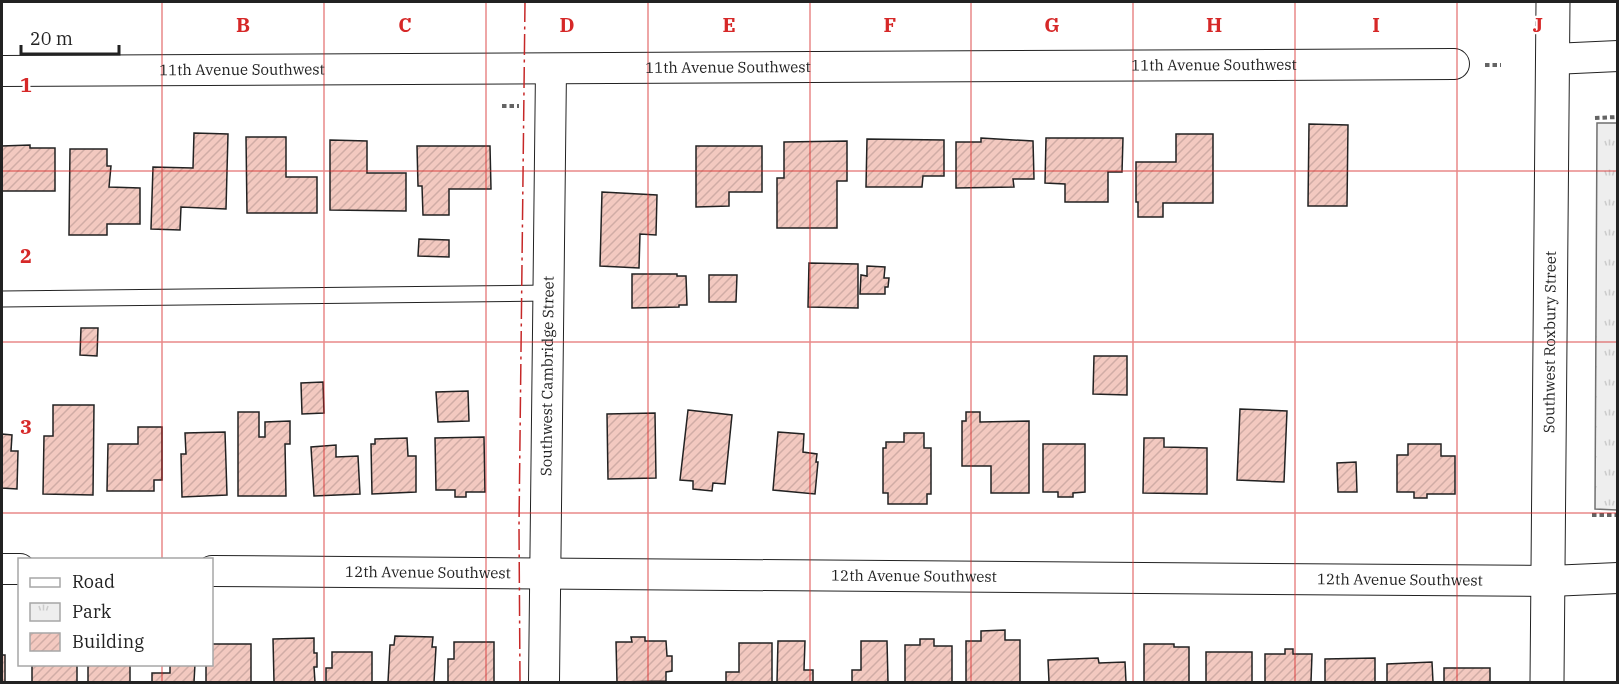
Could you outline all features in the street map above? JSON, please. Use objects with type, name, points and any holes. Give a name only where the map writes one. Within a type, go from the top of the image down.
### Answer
[{"type":"main road","name":"Southwest Roxbury Street","points":[[1547,682],[1550,581],[1553,2]]},
{"type":"street","points":[[1553,58],[1617,56]]},
{"type":"street","name":"11th Avenue Southwest","points":[[2,71],[1454,64]]},
{"type":"street","name":"Southwest Cambridge Street","points":[[544,682],[551,69]]},
{"type":"street","points":[[2,569],[18,570]]},
{"type":"street","name":"12th Avenue Southwest","points":[[213,571],[1550,581],[1617,578]]},
{"type":"lane","points":[[2,299],[549,293]]},
{"type":"path","points":[[502,106],[526,106]]},
{"type":"path","points":[[1595,118],[1617,117]]},
{"type":"path","points":[[1592,515],[1617,515]]},
{"type":"green space","points":[[1597,123],[1617,123],[1617,510],[1595,509]]},
{"type":"building","points":[[1309,124],[1348,125],[1347,206],[1308,206]]},
{"type":"building","points":[[194,133],[228,134],[226,209],[181,207],[180,230],[151,229],[153,167],[193,168]]},
{"type":"building","points":[[1176,134],[1213,134],[1213,203],[1163,203],[1163,217],[1138,217],[1136,162],[1176,162]]},
{"type":"building","points":[[246,137],[286,137],[286,177],[317,177],[317,213],[247,213]]},
{"type":"building","points":[[981,138],[1033,141],[1034,179],[1013,179],[1014,187],[956,188],[956,142],[981,142]]},
{"type":"building","points":[[1046,138],[1123,138],[1122,172],[1108,172],[1108,202],[1065,202],[1065,184],[1045,183]]},
{"type":"building","points":[[867,139],[944,140],[944,176],[923,176],[922,187],[866,187]]},
{"type":"building","points":[[330,140],[367,141],[367,173],[406,173],[406,211],[330,210]]},
{"type":"building","points":[[847,141],[847,181],[837,181],[837,228],[777,228],[777,178],[784,178],[784,142]]},
{"type":"building","points":[[30,145],[30,148],[55,148],[55,191],[2,191],[2,146]]},
{"type":"building","points":[[417,146],[490,146],[491,189],[449,189],[449,215],[423,215],[422,186],[418,186]]},
{"type":"building","points":[[696,146],[762,146],[762,192],[729,192],[729,206],[696,207]]},
{"type":"building","points":[[70,149],[107,149],[107,166],[111,166],[109,187],[140,188],[140,224],[107,224],[107,235],[69,235]]},
{"type":"building","points":[[602,192],[657,195],[656,235],[640,234],[639,268],[600,266]]},
{"type":"building","points":[[419,239],[449,240],[449,257],[418,256]]},
{"type":"building","points":[[809,263],[858,264],[858,308],[808,307]]},
{"type":"building","points":[[867,266],[885,267],[884,278],[889,278],[885,294],[860,294],[861,275],[867,276]]},
{"type":"building","points":[[632,274],[686,276],[687,305],[632,308]]},
{"type":"building","points":[[709,275],[737,275],[736,302],[709,302]]},
{"type":"building","points":[[81,328],[98,328],[97,356],[80,355]]},
{"type":"building","points":[[1094,356],[1127,356],[1127,395],[1093,394]]},
{"type":"building","points":[[323,382],[324,413],[302,414],[301,383]]},
{"type":"building","points":[[468,391],[469,421],[438,422],[436,392]]},
{"type":"building","points":[[53,405],[94,405],[93,495],[43,494],[44,436],[53,436]]},
{"type":"building","points":[[1240,409],[1287,411],[1284,482],[1237,480]]},
{"type":"building","points":[[688,410],[732,415],[725,484],[713,483],[712,491],[693,489],[693,481],[680,480]]},
{"type":"building","points":[[238,412],[259,412],[259,437],[265,437],[265,422],[290,421],[290,444],[285,444],[286,496],[238,496]]},
{"type":"building","points":[[966,412],[980,412],[980,422],[1029,421],[1029,493],[991,493],[991,466],[962,466],[962,421],[966,421]]},
{"type":"building","points":[[655,413],[656,478],[608,479],[607,414]]},
{"type":"building","points":[[138,427],[162,427],[162,480],[154,480],[154,491],[107,491],[108,444],[138,444]]},
{"type":"building","points":[[225,432],[227,495],[182,497],[181,454],[186,454],[185,433]]},
{"type":"building","points":[[778,432],[804,434],[803,452],[817,454],[815,494],[773,490]]},
{"type":"building","points":[[904,433],[924,433],[924,448],[931,448],[931,494],[927,494],[927,504],[888,504],[888,493],[883,493],[883,448],[886,448],[886,442],[904,442]]},
{"type":"building","points":[[2,434],[12,435],[11,451],[18,451],[17,489],[2,488]]},
{"type":"building","points":[[484,437],[485,492],[466,492],[466,497],[455,497],[455,490],[436,490],[435,438]]},
{"type":"building","points":[[407,438],[408,456],[416,456],[416,492],[372,494],[371,444],[375,444],[375,439]]},
{"type":"building","points":[[1144,438],[1164,438],[1164,447],[1207,448],[1207,494],[1143,493]]},
{"type":"building","points":[[1043,444],[1085,444],[1085,492],[1073,493],[1073,497],[1058,497],[1058,492],[1043,492]]},
{"type":"building","points":[[1408,444],[1441,444],[1441,456],[1455,456],[1455,494],[1427,494],[1427,498],[1414,498],[1414,492],[1397,492],[1397,455],[1408,455]]},
{"type":"building","points":[[336,445],[336,457],[358,456],[360,494],[314,496],[311,447]]},
{"type":"building","points":[[1356,462],[1357,492],[1338,492],[1337,463]]},
{"type":"building","points":[[1005,630],[1005,640],[1020,640],[1020,682],[966,682],[966,641],[981,641],[981,631]]},
{"type":"building","points":[[395,636],[433,637],[432,647],[436,647],[434,682],[388,682],[390,645],[394,645]]},
{"type":"building","points":[[631,637],[645,637],[645,641],[666,641],[667,656],[672,656],[672,671],[666,672],[666,681],[617,682],[616,642],[632,642]]},
{"type":"building","points":[[314,638],[314,653],[317,653],[317,667],[314,667],[315,682],[274,682],[273,639]]},
{"type":"building","points":[[920,639],[934,639],[934,646],[952,646],[952,682],[905,682],[905,645],[920,645]]},
{"type":"building","points":[[778,641],[805,641],[804,670],[813,670],[813,682],[777,682]]},
{"type":"building","points":[[861,641],[887,641],[888,682],[852,682],[852,670],[861,670]]},
{"type":"building","points":[[454,642],[494,642],[494,682],[448,682],[448,659],[454,659]]},
{"type":"building","points":[[739,643],[772,643],[772,682],[726,682],[726,672],[739,672]]},
{"type":"building","points":[[213,644],[251,644],[251,682],[206,682],[206,666],[213,666]]},
{"type":"building","points":[[1144,644],[1174,644],[1174,647],[1189,647],[1189,682],[1144,682]]},
{"type":"building","points":[[1285,649],[1293,649],[1293,654],[1312,654],[1311,682],[1265,682],[1265,654],[1285,654]]},
{"type":"building","points":[[332,652],[372,652],[372,682],[326,682],[326,668],[332,668]]},
{"type":"building","points":[[1206,652],[1252,652],[1252,682],[1206,682]]},
{"type":"building","points":[[2,655],[5,655],[5,682],[2,682]]},
{"type":"building","points":[[1098,658],[1099,663],[1125,662],[1126,682],[1049,682],[1048,660]]},
{"type":"building","points":[[1375,658],[1375,682],[1325,682],[1325,659]]},
{"type":"building","points":[[1432,662],[1433,682],[1387,682],[1387,664]]},
{"type":"building","points":[[32,666],[77,666],[77,682],[32,682]]},
{"type":"building","points":[[88,666],[130,666],[130,682],[88,682]]},
{"type":"building","points":[[170,666],[195,666],[194,682],[152,682],[152,673],[170,673]]},
{"type":"building","points":[[1444,668],[1490,668],[1490,682],[1444,682]]},
{"type":"power","points":[[520,682],[519,526],[525,2]]}]
